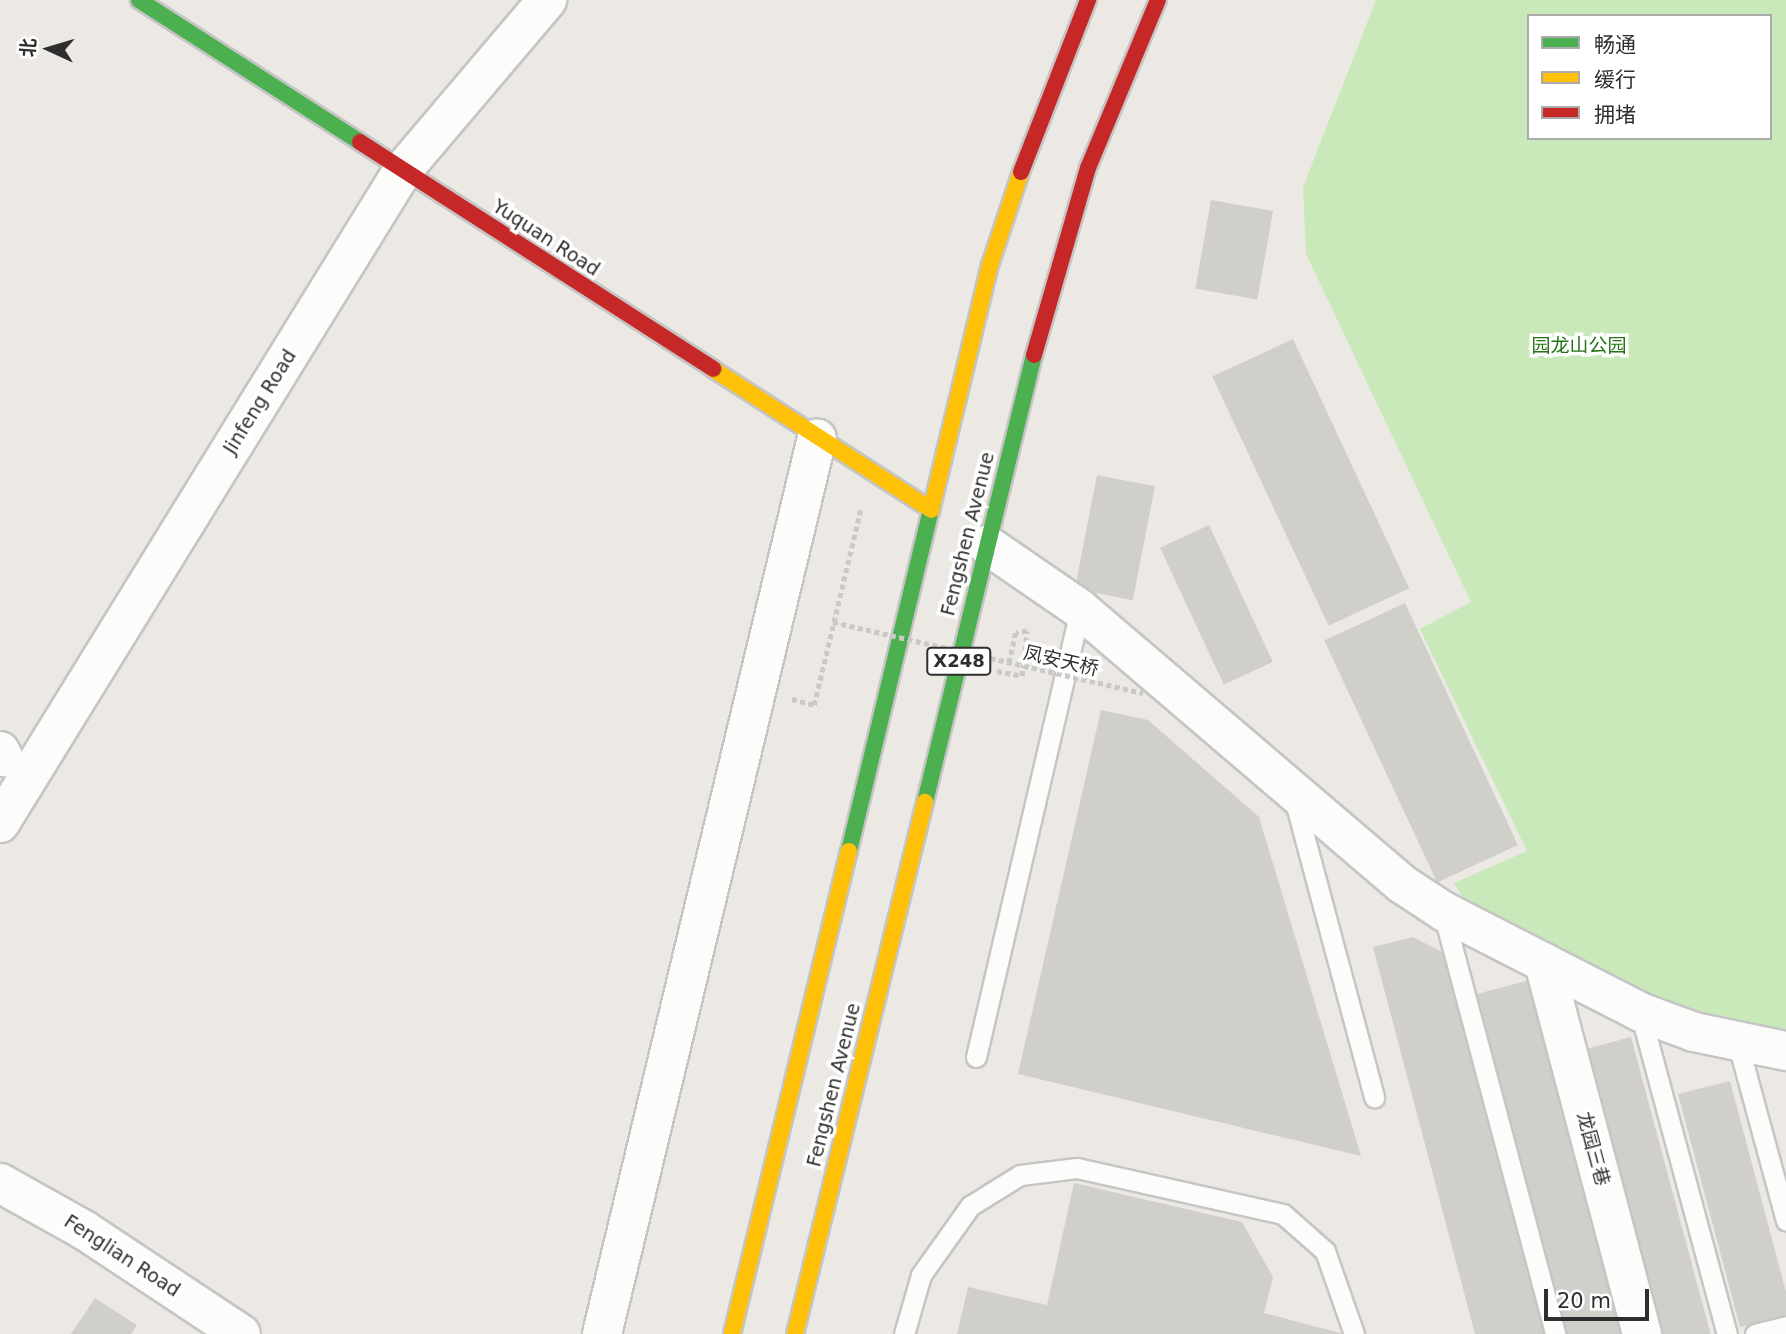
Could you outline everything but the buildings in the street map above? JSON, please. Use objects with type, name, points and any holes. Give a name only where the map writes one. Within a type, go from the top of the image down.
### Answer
[{"type":"main road","name":"Yuquan Road","points":[[139,0],[932,510]]},
{"type":"main road","name":"Fengshen Avenue","points":[[732,1334],[1003,221],[1088,0]]},
{"type":"main road","name":"Fengshen Avenue","points":[[795,1334],[1061,252],[1104,126],[1158,0]]},
{"type":"street","name":"Jinfeng Road","points":[[0,823],[403,170],[547,0]]},
{"type":"street","points":[[602,1334],[817,438]]},
{"type":"street","points":[[987,545],[1080,610],[1290,783],[1402,884],[1443,911],[1640,1012],[1738,1044],[1786,1051]]},
{"type":"street","name":"龙园三巷","points":[[1544,964],[1642,1334]]},
{"type":"street","name":"Fenglian Road","points":[[0,1183],[84,1230],[241,1334]]},
{"type":"lane","points":[[976,1057],[1080,610]]},
{"type":"lane","points":[[1290,783],[1374,1097]]},
{"type":"lane","points":[[1443,911],[1555,1334]]},
{"type":"lane","points":[[1640,1012],[1727,1334]]},
{"type":"lane","points":[[1738,1044],[1786,1221]]},
{"type":"lane","points":[[904,1334],[921,1275],[970,1206],[1020,1175],[1077,1168],[1267,1208],[1291,1219],[1325,1251],[1354,1334]]},
{"type":"lane","points":[[1755,1334],[1786,1326]]},
{"type":"path","points":[[814,705],[852,538]]},
{"type":"path","name":"凤安天桥","points":[[833,622],[1143,693]]},
{"type":"path","points":[[997,671],[1022,676],[1027,631],[1016,633],[1009,663]]},
{"type":"green space","name":"园龙山公园","points":[[1376,0],[1786,0],[1786,1037],[1729,1030],[1599,976],[1472,913],[1454,883],[1527,851],[1420,629],[1471,602],[1306,254],[1303,187]]},
{"type":"traffic: fast","points":[[139,0],[360,142]]},
{"type":"traffic: fast","points":[[925,802],[1034,355]]},
{"type":"traffic: fast","points":[[849,851],[933,502]]},
{"type":"traffic: slow","points":[[933,502],[990,265],[1021,172]]},
{"type":"traffic: slow","points":[[713,369],[932,510]]},
{"type":"traffic: slow","points":[[795,1334],[925,802]]},
{"type":"traffic: slow","points":[[732,1334],[849,851]]},
{"type":"traffic: jam","points":[[1021,172],[1088,0]]},
{"type":"traffic: jam","points":[[1034,355],[1088,168],[1158,0]]},
{"type":"traffic: jam","points":[[360,142],[713,369]]}]
